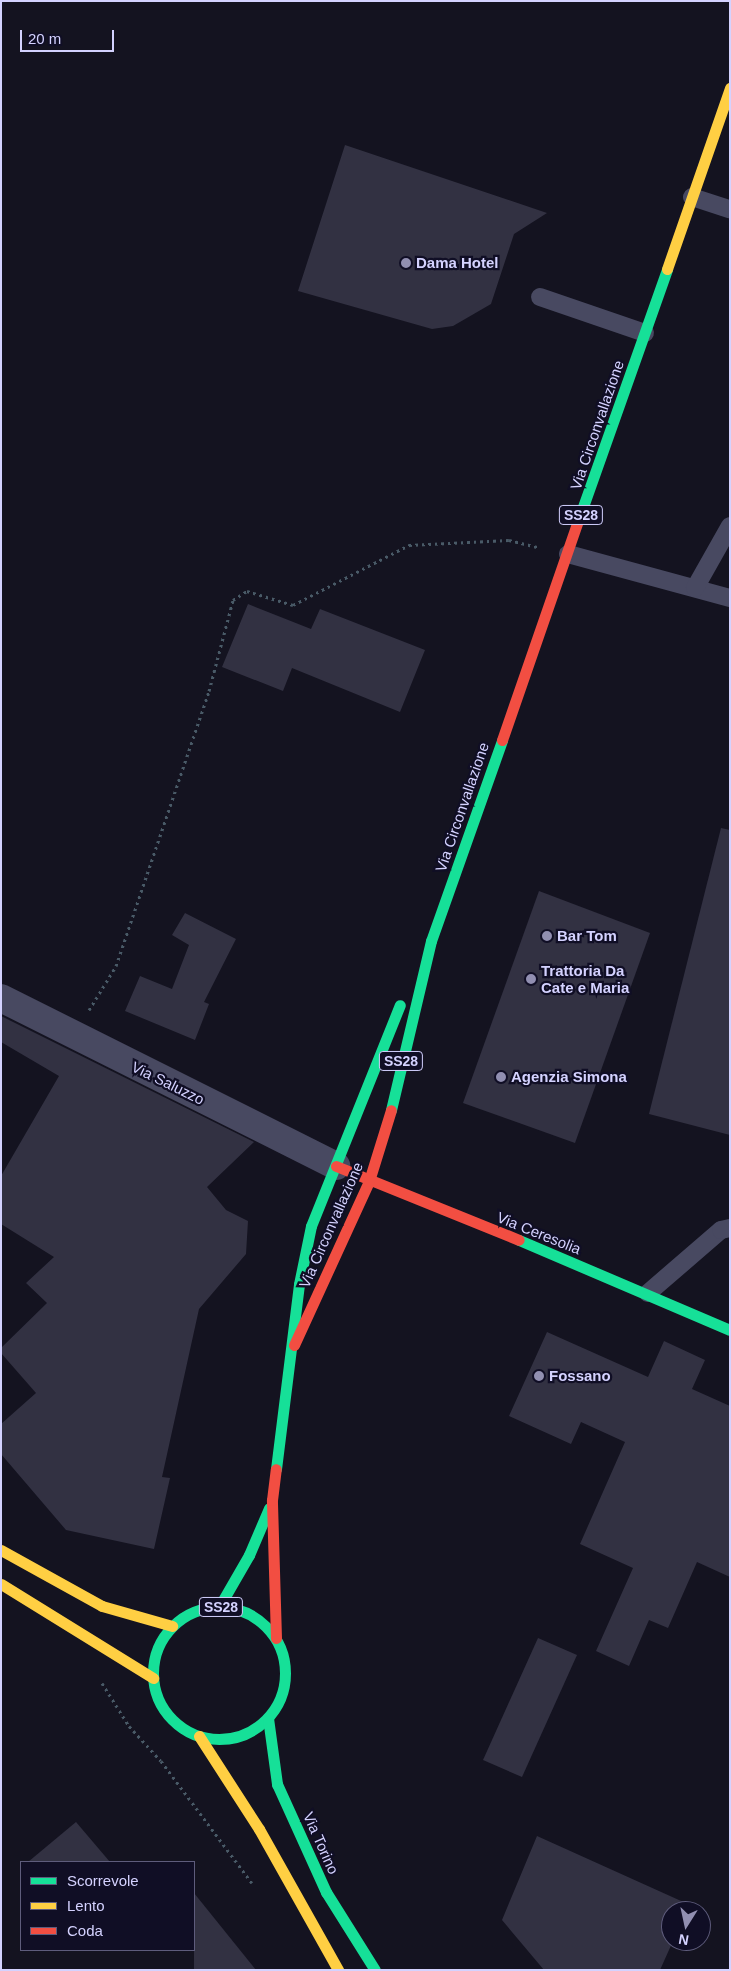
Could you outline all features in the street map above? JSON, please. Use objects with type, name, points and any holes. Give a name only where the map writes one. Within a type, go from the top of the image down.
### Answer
[{"type":"main road","name":"Via Circonvallazione","points":[[294,1345],[370,1181],[388,1122],[431,941],[730,88]]},
{"type":"main road","name":"Via Circonvallazione","points":[[276,1638],[272,1500],[294,1345],[299,1284],[311,1226],[399,1006],[431,941]]},
{"type":"main road","name":"Via Ceresolia","points":[[336,1166],[648,1293],[730,1330]]},
{"type":"main road","name":"Via Circonvallazione","points":[[219,1607],[249,1555],[272,1500]]},
{"type":"main road","points":[[1,1550],[102,1606],[172,1626]]},
{"type":"main road","points":[[1,1584],[153,1678]]},
{"type":"main road","name":"SS28","points":[[219,1607],[241,1611],[261,1622],[276,1638],[284,1658],[285,1680],[279,1700],[268,1718],[236,1737],[199,1736],[181,1727],[167,1714],[157,1697],[153,1678],[154,1659],[172,1626],[194,1612],[219,1607]]},
{"type":"main road","name":"Via Torino","points":[[268,1718],[277,1784],[326,1892],[375,1970]]},
{"type":"main road","name":"SS28","points":[[199,1736],[259,1829],[338,1970]]},
{"type":"street","name":"Via Saluzzo","points":[[1,998],[73,1036],[336,1166]]},
{"type":"lane","points":[[692,197],[730,209]]},
{"type":"lane","points":[[540,297],[645,333]]},
{"type":"lane","points":[[695,588],[730,526]]},
{"type":"lane","points":[[568,554],[730,598]]},
{"type":"lane","points":[[648,1293],[721,1230],[730,1228]]},
{"type":"path","points":[[73,1036],[116,966],[209,691],[233,600],[248,591],[293,606],[409,545],[509,540],[568,554]]},
{"type":"path","points":[[100,1680],[129,1726],[161,1761],[254,1885]]},
{"type":"building","name":"Dama Hotel","points":[[345,145],[547,213],[514,234],[491,304],[453,326],[432,329],[298,291]]},
{"type":"building","points":[[248,604],[311,629],[320,609],[425,650],[400,712],[292,668],[283,691],[222,667]]},
{"type":"building","points":[[721,828],[730,830],[730,1135],[649,1114]]},
{"type":"building","points":[[539,891],[650,933],[575,1143],[463,1103]]},
{"type":"building","points":[[185,913],[236,939],[204,1002],[209,1004],[195,1040],[125,1011],[140,976],[172,989],[189,945],[172,935]]},
{"type":"building","points":[[1,1016],[254,1142],[207,1187],[226,1210],[248,1221],[246,1254],[199,1309],[162,1477],[170,1478],[154,1549],[66,1530],[1,1454],[1,1424],[36,1393],[1,1353],[1,1348],[47,1303],[26,1283],[54,1257],[1,1224],[1,1176],[59,1076],[1,1042]]},
{"type":"building","points":[[547,1332],[648,1377],[664,1341],[705,1360],[692,1389],[730,1406],[730,1577],[697,1562],[668,1628],[649,1620],[629,1666],[596,1651],[633,1568],[580,1544],[625,1442],[581,1422],[571,1444],[509,1416]]},
{"type":"building","points":[[538,1638],[577,1655],[522,1777],[483,1760]]},
{"type":"building","points":[[76,1822],[109,1861],[29,1861]]},
{"type":"building","points":[[537,1836],[681,1901],[661,1901],[661,1951],[669,1951],[660,1970],[544,1970],[502,1920]]},
{"type":"building","points":[[195,1894],[256,1970],[194,1970],[195,1951]]},
{"type":"traffic: fast","points":[[579,518],[667,269]]},
{"type":"traffic: fast","points":[[391,1110],[431,941],[502,740]]},
{"type":"traffic: fast","points":[[276,1469],[299,1284],[311,1226],[400,1005]]},
{"type":"traffic: fast","points":[[519,1240],[730,1330]]},
{"type":"traffic: fast","points":[[219,1607],[249,1555],[269,1508]]},
{"type":"traffic: fast","points":[[219,1607],[232,1608],[244,1612],[266,1626],[280,1648],[284,1660],[285,1673],[284,1686],[280,1698],[266,1720],[244,1734],[232,1738],[219,1739],[206,1738],[194,1734],[172,1720],[158,1698],[154,1686],[153,1673],[154,1660],[158,1648],[172,1626],[194,1612],[206,1608],[219,1607]]},
{"type":"traffic: fast","points":[[268,1718],[277,1784],[326,1892],[375,1970]]},
{"type":"traffic: slow","points":[[667,269],[730,88]]},
{"type":"traffic: slow","points":[[1,1550],[102,1606],[172,1626]]},
{"type":"traffic: slow","points":[[1,1584],[153,1678]]},
{"type":"traffic: slow","points":[[199,1736],[259,1829],[338,1970]]},
{"type":"traffic: jam","points":[[502,740],[579,518]]},
{"type":"traffic: jam","points":[[294,1345],[369,1181],[391,1110]]},
{"type":"traffic: jam","points":[[336,1166],[519,1240]]},
{"type":"traffic: jam","points":[[276,1469],[272,1500],[276,1638]]},
{"type":"place","name":"Dama Hotel","points":[[406,263]]},
{"type":"place","name":"Bar Tom","points":[[547,936]]},
{"type":"place","name":"Trattoria Da Cate e Maria","points":[[531,979]]},
{"type":"place","name":"Agenzia Simona","points":[[501,1077]]},
{"type":"place","name":"Fossano","points":[[539,1376]]}]
